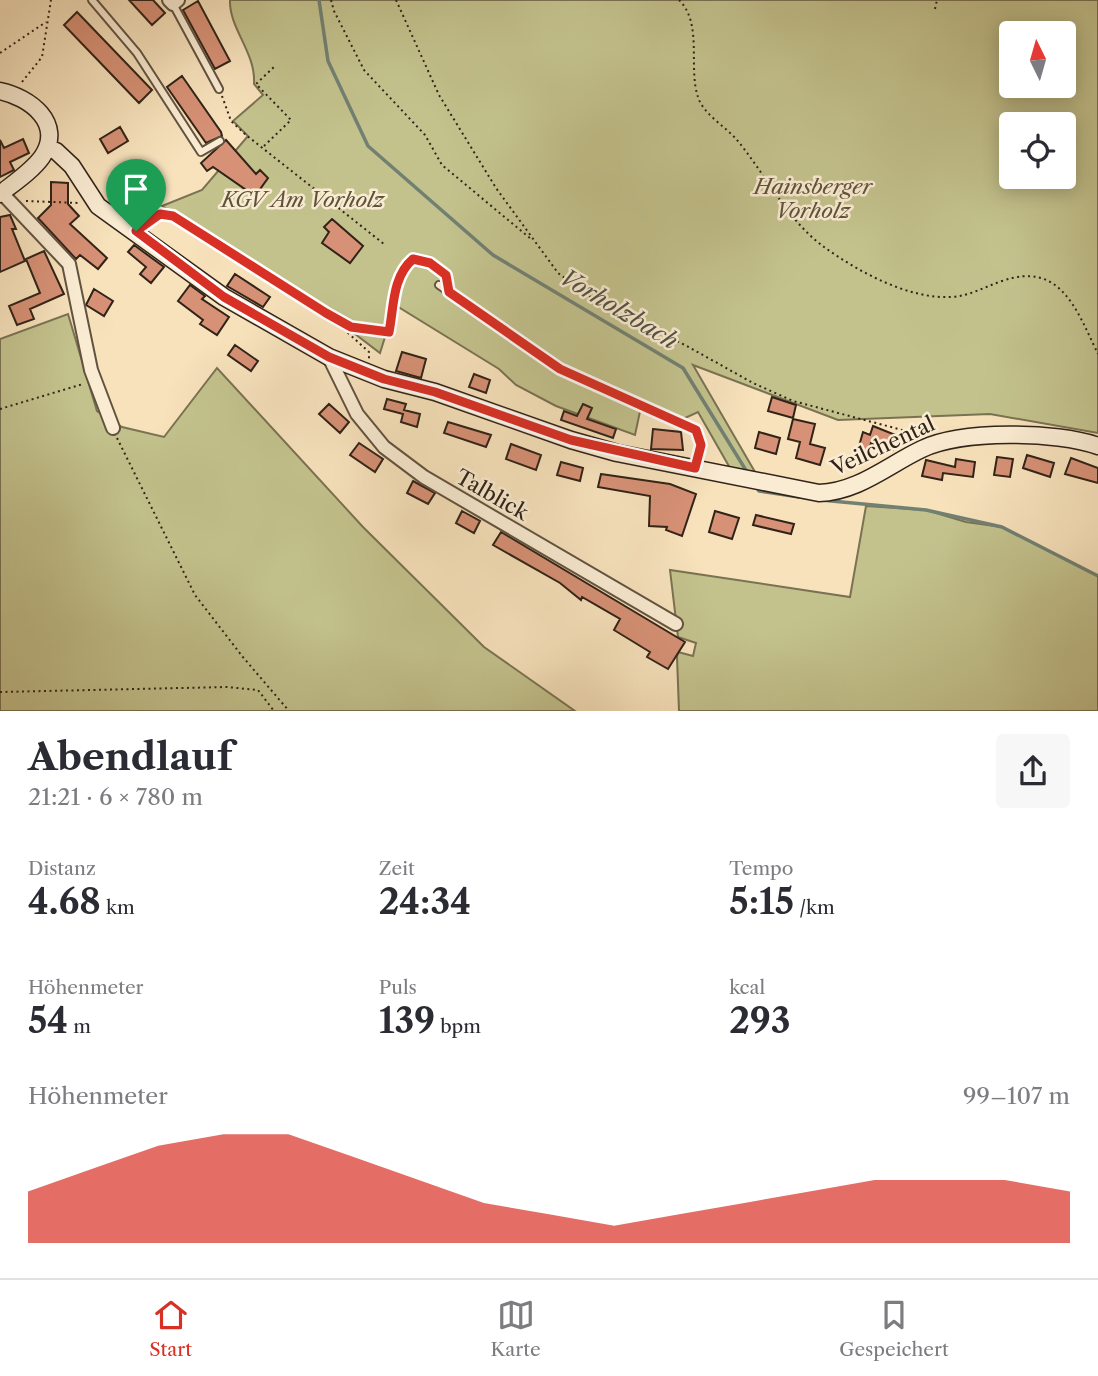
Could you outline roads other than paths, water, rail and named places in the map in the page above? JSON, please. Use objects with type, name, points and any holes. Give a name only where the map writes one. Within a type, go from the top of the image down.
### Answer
[{"type":"street","points":[[0,90],[18,95],[39,109],[46,121],[47,148],[41,159],[4,195],[69,264],[74,300],[94,381],[113,428]]},
{"type":"street","name":"Veilchental","points":[[47,148],[56,151],[72,166],[98,206],[224,297],[329,357],[364,372],[435,392],[571,440],[819,493],[838,493],[923,449],[946,439],[967,435],[1052,438],[1098,446]]},
{"type":"street","name":"Talblick","points":[[329,357],[357,414],[384,447],[424,477],[676,624]]},
{"type":"lane","points":[[92,0],[137,52],[201,152],[220,141]]},
{"type":"lane","points":[[173,1],[219,89]]},
{"type":"lane","points":[[439,285],[560,369],[696,430],[701,445],[695,468]]},
{"type":"waterway","name":"Vorholzbach","points":[[319,0],[328,61],[368,146],[493,255],[683,368],[747,472]]},
{"type":"waterway","name":"Vorholzbach","points":[[757,488],[759,491],[799,497]]},
{"type":"waterway","name":"Vorholzbach","points":[[821,500],[926,510],[1002,527],[1098,576]]},
{"type":"park label","name":"Hainsberger Vorholz","points":[[813,199]]},
{"type":"park label","name":"KGV Am Vorholz","points":[[303,200]]}]
